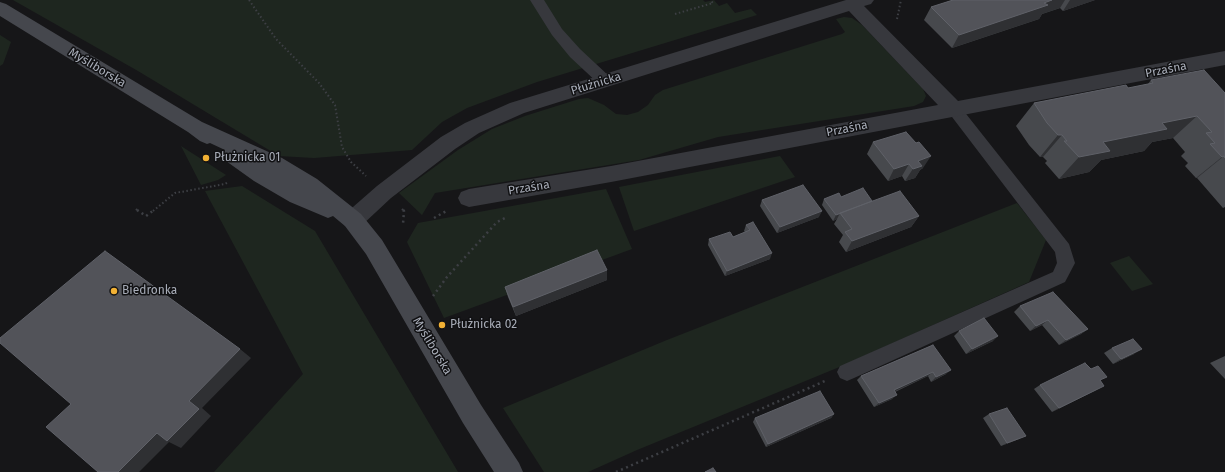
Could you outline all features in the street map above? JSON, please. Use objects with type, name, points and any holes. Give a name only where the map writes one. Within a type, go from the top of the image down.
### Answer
[{"type":"street","name":"Płużnicka","points":[[353,220],[390,188],[448,143],[472,128],[517,108],[858,2]]},
{"type":"street","points":[[858,2],[954,109]]},
{"type":"street","name":"Myśliborska","points":[[0,8],[195,127],[261,175],[297,196],[353,220],[374,247],[472,414],[510,472]]},
{"type":"street","name":"Przaśna","points":[[469,198],[611,174],[1225,58]]},
{"type":"lane","points":[[537,0],[557,32],[570,48],[605,81]]},
{"type":"lane","points":[[847,372],[1059,277],[1066,263],[1063,249],[954,109]]},
{"type":"path","points":[[249,0],[276,39],[319,83],[335,105],[342,147],[351,162],[368,178]]},
{"type":"path","points":[[675,14],[713,3],[710,0]]},
{"type":"path","points":[[136,208],[146,216],[175,192],[225,184],[231,179]]},
{"type":"path","points":[[400,207],[404,211],[403,224]]},
{"type":"path","points":[[430,299],[447,277],[470,254],[497,222],[510,215]]},
{"type":"path","points":[[616,472],[847,372]]},
{"type":"shaded area","points":[[13,0],[703,0],[705,2],[714,0],[719,6],[727,3],[735,13],[751,9],[757,15],[537,82],[467,108],[442,122],[412,150],[314,158],[279,156],[138,71]]},
{"type":"shaded area","points":[[844,17],[852,18],[862,25],[923,89],[926,96],[923,102],[914,106],[718,137],[639,160],[435,193],[422,215],[399,193],[458,150],[492,129],[525,116],[579,99],[588,98],[604,105],[616,114],[627,115],[638,112],[648,105],[655,95],[663,90],[842,34],[845,32],[836,19]]},
{"type":"shaded area","points":[[0,35],[11,42],[3,64],[0,66]]},
{"type":"shaded area","points":[[181,146],[226,175],[218,180],[201,185]]},
{"type":"shaded area","points":[[780,156],[795,177],[634,231],[619,187]]},
{"type":"shaded area","points":[[242,186],[315,231],[458,472],[214,472],[303,374],[205,191]]},
{"type":"shaded area","points":[[606,189],[632,249],[444,318],[407,242],[418,223]]},
{"type":"shaded area","points":[[1017,203],[1046,240],[1029,282],[837,368],[637,450],[588,472],[544,472],[503,408],[667,340]]},
{"type":"shaded area","points":[[1129,256],[1153,284],[1132,291],[1110,263]]},
{"type":"building","points":[[953,0],[1052,0],[1044,3],[1048,5],[959,35],[931,7]]},
{"type":"building","points":[[1204,70],[1225,93],[1225,158],[1224,156],[1222,157],[1210,144],[1215,143],[1206,133],[1212,132],[1197,116],[1162,123],[1167,129],[1103,142],[1110,151],[1079,157],[1064,141],[1067,141],[1062,135],[1058,135],[1047,123],[1034,103],[1126,85],[1128,88],[1153,83],[1151,80]]},
{"type":"building","points":[[906,132],[916,143],[919,142],[931,156],[918,161],[922,166],[913,169],[909,164],[894,169],[873,142]]},
{"type":"building","points":[[803,185],[822,211],[780,227],[762,200]]},
{"type":"building","points":[[863,188],[872,201],[836,215],[824,199],[839,193],[841,197]]},
{"type":"building","points":[[900,191],[919,216],[852,241],[845,232],[852,229],[840,213]]},
{"type":"building","points":[[753,222],[772,253],[727,271],[709,239],[730,232],[733,237],[750,230],[746,225]]},
{"type":"building","points":[[597,250],[607,270],[513,307],[505,287]]},
{"type":"building","points":[[105,251],[240,349],[189,401],[199,409],[167,441],[157,433],[118,472],[98,472],[46,427],[71,404],[0,343],[0,338]]},
{"type":"building","points":[[1053,292],[1088,329],[1066,340],[1048,320],[1036,326],[1020,306]]},
{"type":"building","points":[[984,318],[998,336],[972,349],[959,331]]},
{"type":"building","points":[[1133,339],[1142,349],[1121,359],[1112,348]]},
{"type":"building","points":[[933,345],[951,370],[936,377],[933,372],[894,390],[897,395],[879,403],[861,376]]},
{"type":"building","points":[[1085,363],[1091,369],[1098,366],[1107,377],[1100,380],[1104,386],[1059,408],[1040,385]]},
{"type":"building","points":[[820,391],[834,414],[768,444],[755,418]]},
{"type":"building","points":[[1007,408],[1026,436],[1007,443],[989,414]]},
{"type":"building","points":[[713,468],[716,472],[705,472]]},
{"type":"place","name":"Płużnicka 01","points":[[206,158]]},
{"type":"place","name":"Biedronka","points":[[114,291]]},
{"type":"place","name":"Płużnicka 02","points":[[442,325]]}]
